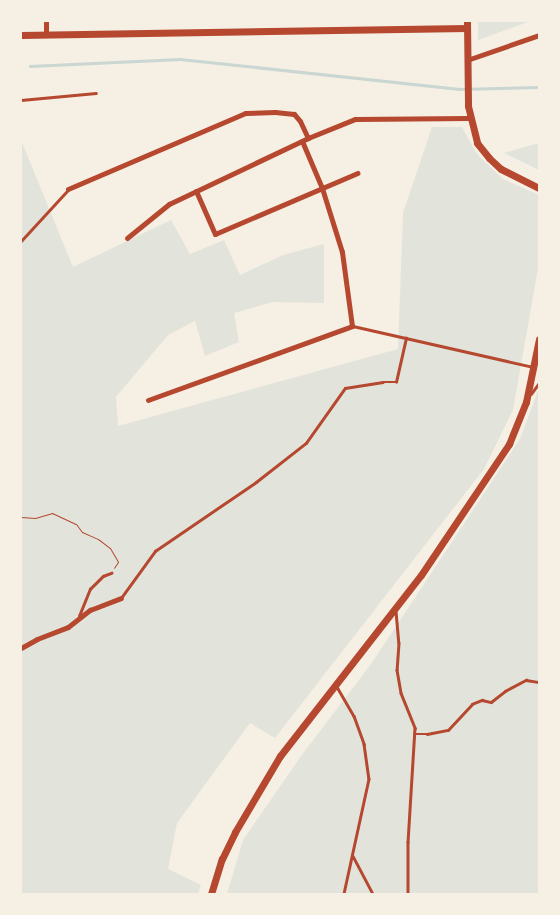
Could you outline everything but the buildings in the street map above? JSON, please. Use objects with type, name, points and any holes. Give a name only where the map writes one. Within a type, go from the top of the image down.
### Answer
[{"type":"main road","points":[[21,35],[467,25],[469,118],[477,143],[489,158],[516,178],[539,188]]},
{"type":"main road","points":[[211,894],[225,852],[256,794],[280,756],[395,610],[447,538],[509,444],[526,402],[539,339]]},
{"type":"street","points":[[46,21],[46,35]]},
{"type":"street","points":[[467,60],[539,35]]},
{"type":"street","points":[[68,189],[245,113],[294,114],[300,121],[308,138]]},
{"type":"street","points":[[128,238],[168,204],[308,138],[355,119],[469,118]]},
{"type":"street","points":[[148,400],[352,326],[342,252],[322,188],[302,141]]},
{"type":"street","points":[[196,191],[215,234],[357,173]]},
{"type":"street","points":[[21,648],[37,638],[68,627],[90,610],[122,598]]},
{"type":"lane","points":[[21,100],[96,93]]},
{"type":"lane","points":[[21,241],[68,189]]},
{"type":"lane","points":[[352,326],[534,367]]},
{"type":"lane","points":[[122,598],[155,551],[256,482],[306,443],[345,388],[383,382],[396,382],[406,338]]},
{"type":"lane","points":[[526,402],[539,382]]},
{"type":"lane","points":[[78,620],[90,589],[103,576],[111,573]]},
{"type":"lane","points":[[395,610],[399,643],[398,678],[400,693],[414,728],[408,842],[408,894]]},
{"type":"lane","points":[[414,734],[428,734],[448,730],[472,704],[482,700],[491,702],[505,691],[526,680],[539,682]]},
{"type":"lane","points":[[336,684],[354,716],[364,744],[369,779],[344,894]]},
{"type":"lane","points":[[353,855],[373,894]]},
{"type":"path","points":[[21,517],[35,518],[52,513],[76,524],[82,532],[98,539],[110,548],[118,562],[111,573]]},
{"type":"shaded area","points":[[478,21],[531,21],[478,40]]},
{"type":"shaded area","points":[[432,127],[462,127],[477,154],[503,179],[539,195],[539,263],[513,410],[484,469],[275,738],[250,723],[177,823],[168,869],[201,885],[198,894],[21,894],[21,140],[73,267],[171,220],[190,254],[224,240],[240,275],[283,255],[324,244],[324,303],[273,302],[234,313],[239,342],[205,356],[195,321],[168,335],[116,397],[118,426],[398,349],[403,213]]},
{"type":"shaded area","points":[[539,143],[539,170],[504,153]]},
{"type":"shaded area","points":[[539,388],[539,894],[227,894],[243,840],[301,756],[371,664],[520,439]]},
{"type":"waterway","points":[[30,66],[180,59],[459,89],[539,87]]}]
